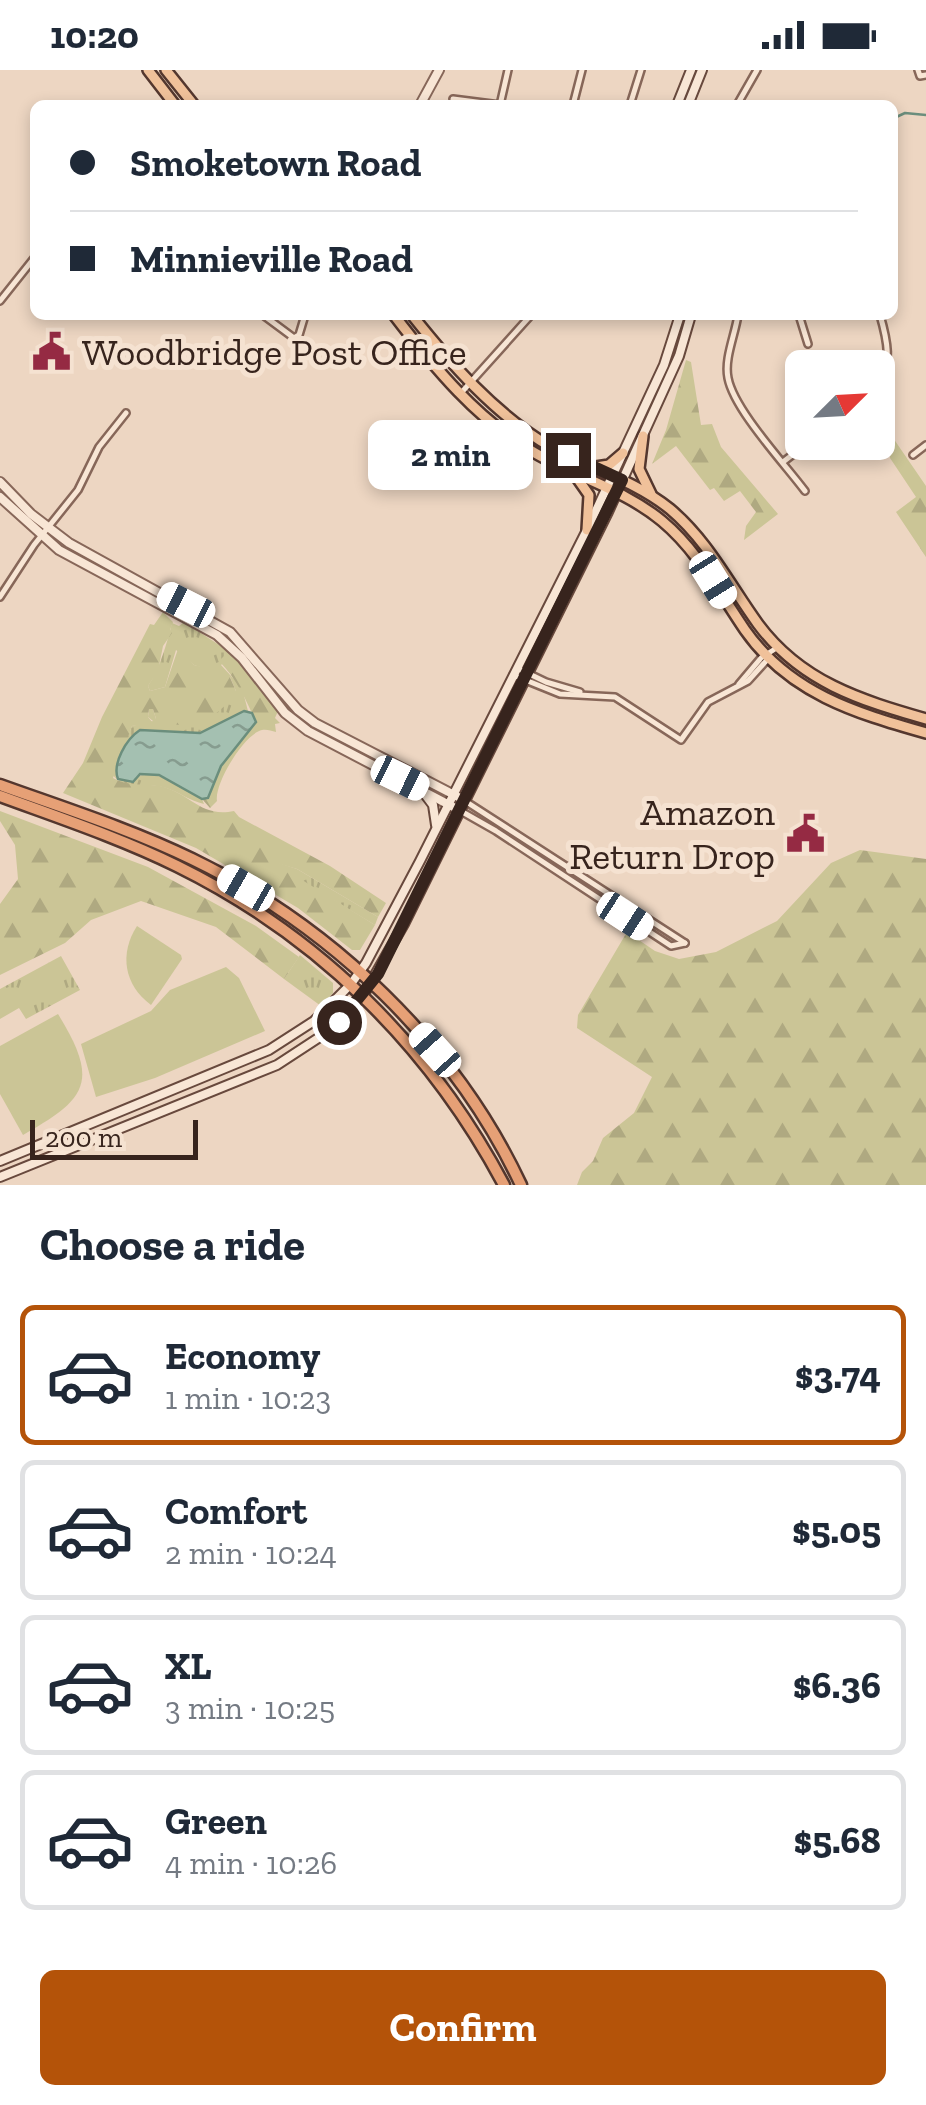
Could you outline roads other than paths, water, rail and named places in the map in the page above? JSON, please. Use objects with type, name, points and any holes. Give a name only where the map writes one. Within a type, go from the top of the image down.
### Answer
[{"type":"highway","points":[[0,785],[141,836],[224,875],[303,926],[372,984],[456,1077],[492,1130],[513,1184]]},
{"type":"highway","points":[[0,796],[130,844],[202,878],[269,919],[352,984],[412,1047],[513,1184]]},
{"type":"main road","points":[[148,70],[171,100]]},
{"type":"main road","points":[[166,70],[190,100]]},
{"type":"main road","points":[[423,100],[440,70]]},
{"type":"main road","points":[[678,100],[690,70]]},
{"type":"main road","points":[[690,100],[702,70]]},
{"type":"main road","points":[[398,320],[462,393],[510,437],[652,513],[691,549],[767,657],[806,689],[842,708],[926,733]]},
{"type":"main road","points":[[416,320],[471,382],[540,440],[652,496],[703,543],[756,622],[802,669],[838,691],[926,719]]},
{"type":"main road","points":[[618,478],[623,453],[669,353],[679,320]]},
{"type":"main road","points":[[612,490],[587,530],[449,804],[352,984],[314,1022],[270,1050],[1,1161],[4,1175],[276,1065],[330,1031],[363,996],[526,677],[618,478],[643,436],[679,356],[690,320]]},
{"type":"main road","points":[[643,436],[639,468],[652,496]]},
{"type":"main road","points":[[593,467],[609,464],[623,453]]},
{"type":"main road","points":[[573,473],[589,496],[587,530]]},
{"type":"main road","points":[[0,482],[44,532],[186,605],[235,636],[298,717],[464,800]]},
{"type":"main road","points":[[0,496],[73,558],[180,614],[232,647],[326,741],[460,810]]},
{"type":"main road","points":[[180,614],[186,605]]},
{"type":"main road","points":[[421,788],[433,805],[436,829]]},
{"type":"street","points":[[501,100],[508,70]]},
{"type":"street","points":[[574,100],[582,70]]},
{"type":"street","points":[[632,100],[641,70]]},
{"type":"street","points":[[739,100],[758,70]]},
{"type":"street","points":[[918,70],[920,76],[926,76]]},
{"type":"street","points":[[453,99],[461,100]]},
{"type":"street","points":[[0,301],[30,263]]},
{"type":"street","points":[[270,320],[294,338],[303,320]]},
{"type":"street","points":[[462,393],[527,320]]},
{"type":"street","points":[[737,320],[727,367],[730,386],[740,406],[805,491]]},
{"type":"street","points":[[801,320],[808,344]]},
{"type":"street","points":[[881,320],[887,350]]},
{"type":"street","points":[[0,596],[78,490],[99,447],[126,413]]},
{"type":"street","points":[[913,454],[926,446]]},
{"type":"street","points":[[515,672],[560,694],[617,698],[681,740],[708,702],[746,683],[767,664],[767,657],[778,647]]},
{"type":"street","points":[[460,810],[671,946],[685,943],[464,800]]},
{"type":"water","points":[[244,711],[252,713],[256,722],[221,766],[208,798],[202,799],[159,775],[140,774],[133,782],[118,779],[121,752],[140,730],[200,733]]},
{"type":"waterway","points":[[898,116],[926,115]]},
{"type":"place","name":"Woodbridge Post Office","points":[[52,352]]},
{"type":"place","name":"Amazon Return Drop","points":[[805,834]]}]
